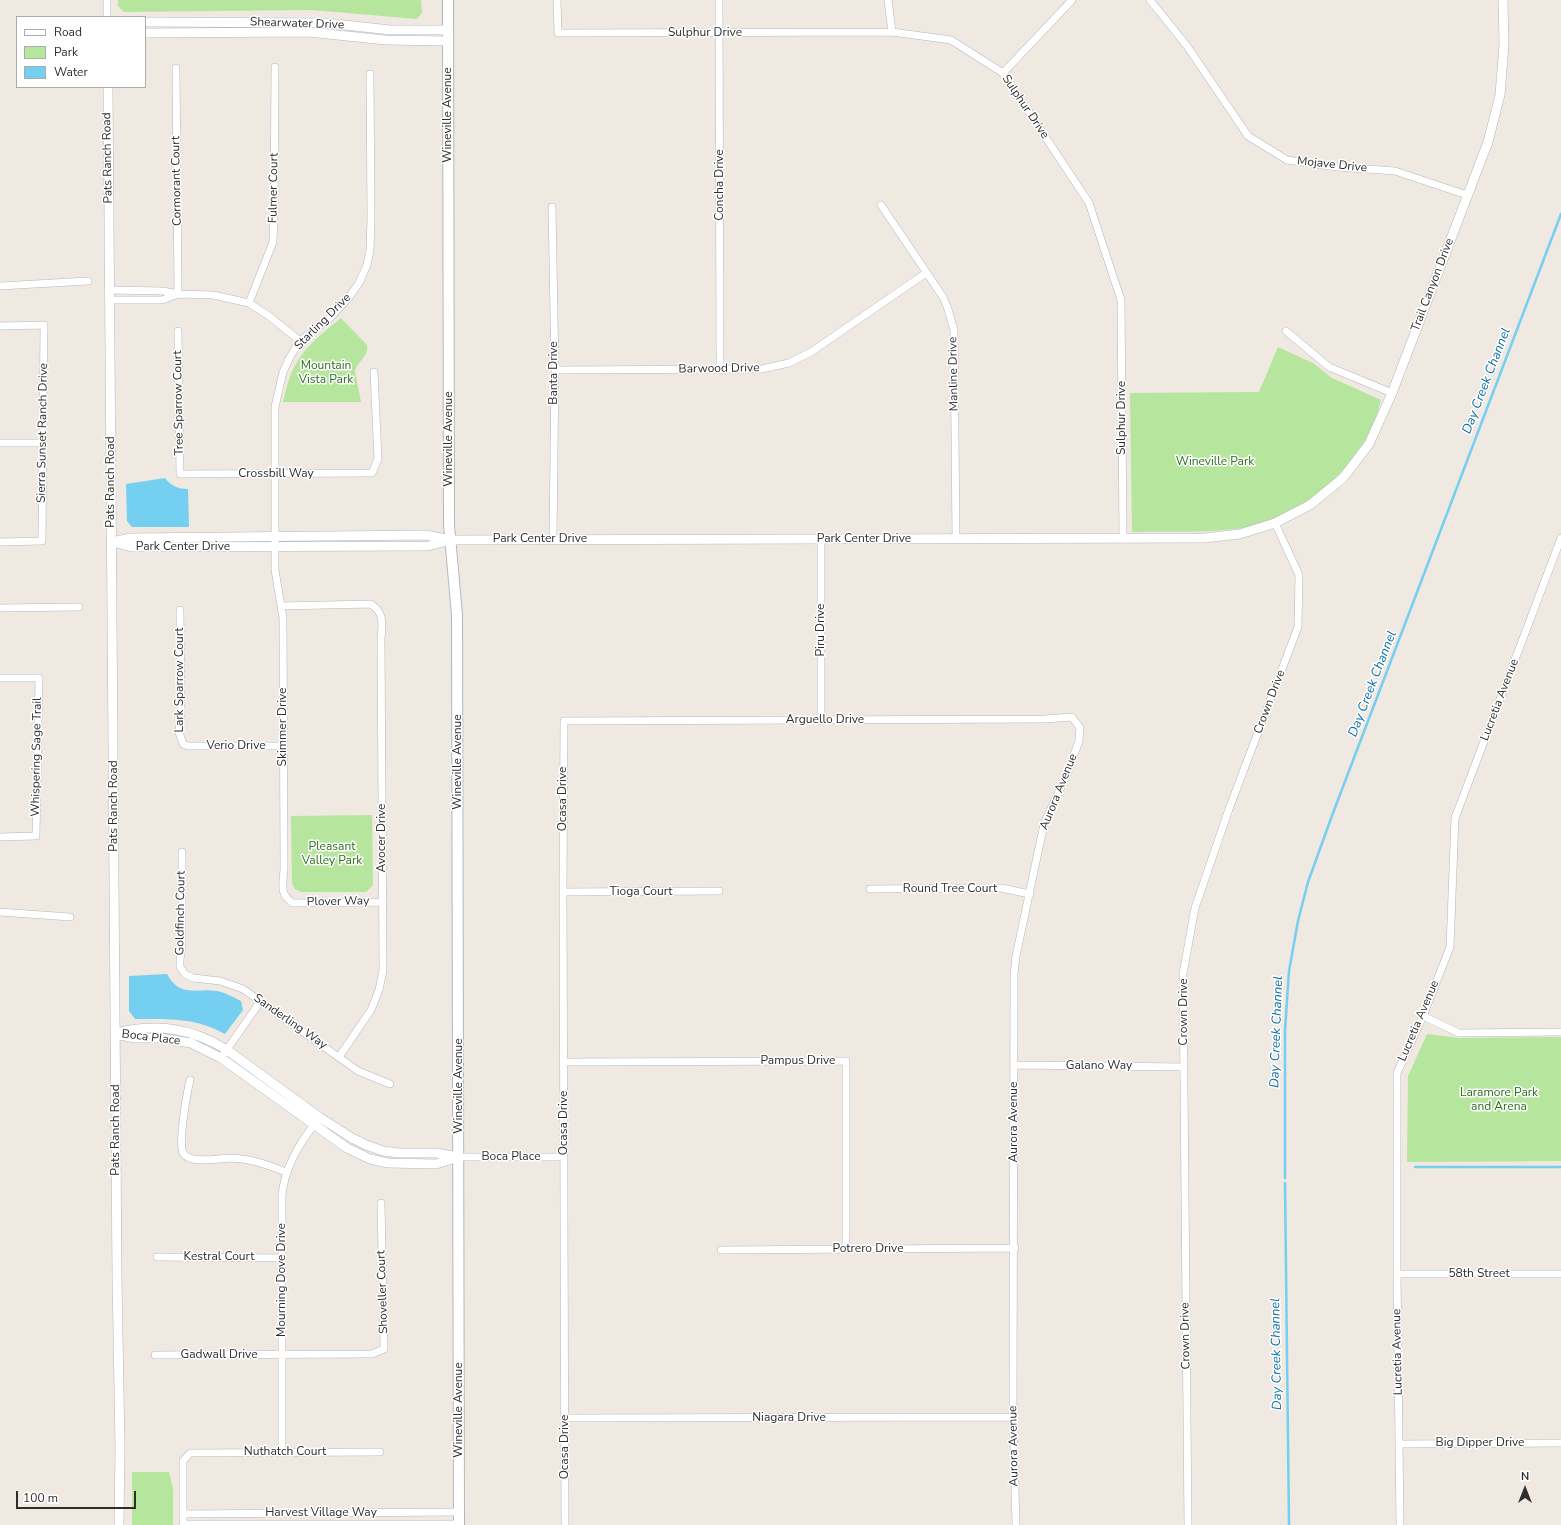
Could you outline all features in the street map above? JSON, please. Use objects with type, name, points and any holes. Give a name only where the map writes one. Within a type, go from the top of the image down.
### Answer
[{"type":"main road","name":"Wineville Avenue","points":[[448,0],[449,525],[458,615],[459,1524]]},
{"type":"street","points":[[107,0],[107,16]]},
{"type":"street","name":"Sulphur Drive","points":[[557,0],[558,33],[892,32],[951,40],[1003,73],[1089,203],[1121,300],[1123,539]]},
{"type":"street","name":"Concha Drive","points":[[719,0],[720,370]]},
{"type":"street","points":[[888,0],[892,32]]},
{"type":"street","points":[[1003,73],[1072,0]]},
{"type":"street","name":"Mojave Drive","points":[[1150,0],[1187,46],[1248,136],[1288,160],[1338,167],[1395,171],[1467,195]]},
{"type":"street","name":"Trail Canyon Drive","points":[[1275,523],[1310,505],[1343,478],[1369,444],[1392,393],[1488,142],[1500,95],[1504,44],[1503,0]]},
{"type":"street","name":"Shearwater Drive","points":[[146,22],[327,23],[390,30],[448,30]]},
{"type":"street","name":"Shearwater Drive","points":[[146,33],[308,32],[386,40],[448,41]]},
{"type":"street","name":"Cormorant Court","points":[[176,68],[178,294]]},
{"type":"street","name":"Fulmer Court","points":[[249,304],[273,242],[274,68]]},
{"type":"street","name":"Starling Drive","points":[[275,546],[275,407],[282,372],[300,341],[331,317],[350,296],[359,283],[367,265],[370,250],[371,218],[370,74]]},
{"type":"street","name":"Pats Ranch Road","points":[[108,88],[117,1278],[120,1448],[119,1525]]},
{"type":"street","name":"Manline Drive","points":[[881,205],[943,297],[948,309],[955,338],[956,539]]},
{"type":"street","name":"Banta Drive","points":[[552,207],[555,370],[553,539]]},
{"type":"street","name":"Barwood Drive","points":[[555,370],[762,369],[789,363],[811,352],[926,273]]},
{"type":"street","points":[[0,286],[88,281]]},
{"type":"street","points":[[110,290],[163,290],[178,294],[213,295],[249,304],[269,316],[300,341]]},
{"type":"street","points":[[110,300],[162,300],[178,294]]},
{"type":"street","name":"Sierra Sunset Ranch Drive","points":[[0,326],[44,325],[42,542],[0,542]]},
{"type":"street","points":[[1286,331],[1329,367],[1392,393]]},
{"type":"street","name":"Tree Sparrow Court","points":[[178,332],[180,474]]},
{"type":"street","name":"Crossbill Way","points":[[180,474],[372,473],[378,458],[374,372]]},
{"type":"street","points":[[0,443],[42,443]]},
{"type":"street","name":"Park Center Drive","points":[[112,542],[131,538],[426,535],[451,540],[1204,538],[1240,534],[1275,523]]},
{"type":"street","name":"Crown Drive","points":[[1188,1525],[1183,974],[1195,908],[1229,809],[1298,627],[1299,575],[1275,523]]},
{"type":"street","name":"Lucretia Avenue","points":[[1400,1525],[1397,1274],[1397,1073],[1423,1016],[1450,948],[1454,818],[1561,538]]},
{"type":"street","name":"Piru Drive","points":[[821,539],[821,720]]},
{"type":"street","name":"Park Center Drive","points":[[112,542],[132,548],[428,546],[451,540]]},
{"type":"street","name":"Skimmer Drive","points":[[275,546],[276,579],[283,618],[284,869],[282,891],[286,898],[293,903]]},
{"type":"street","name":"Avocer Drive","points":[[281,606],[362,603],[371,604],[377,609],[382,617],[383,970],[379,990],[371,1010],[339,1057]]},
{"type":"street","points":[[0,608],[79,607]]},
{"type":"street","name":"Lark Sparrow Court","points":[[180,610],[181,714],[179,732],[183,744],[188,746]]},
{"type":"street","name":"Whispering Sage Trail","points":[[0,678],[39,678],[36,836],[0,837]]},
{"type":"street","name":"Arguello Drive","points":[[564,721],[1045,720],[1072,718],[1080,728]]},
{"type":"street","name":"Ocasa Drive","points":[[564,721],[563,892],[565,1525]]},
{"type":"street","name":"Aurora Avenue","points":[[1016,1525],[1013,1417],[1014,975],[1016,956],[1044,824],[1067,774],[1079,741],[1080,728]]},
{"type":"street","name":"Verio Drive","points":[[188,746],[283,746]]},
{"type":"street","name":"Goldfinch Court","points":[[182,852],[182,943],[180,967],[185,974]]},
{"type":"street","name":"Round Tree Court","points":[[870,888],[994,888],[1030,894]]},
{"type":"street","name":"Tioga Court","points":[[563,892],[718,891]]},
{"type":"street","name":"Plover Way","points":[[293,903],[383,902]]},
{"type":"street","points":[[0,912],[70,918]]},
{"type":"street","name":"Sanderling Way","points":[[185,974],[193,978],[209,978],[243,989],[358,1071],[390,1084]]},
{"type":"street","points":[[224,1054],[260,1002]]},
{"type":"street","points":[[1423,1016],[1459,1033],[1561,1032]]},
{"type":"street","name":"Boca Place","points":[[115,1034],[135,1038],[161,1038],[190,1043],[224,1054],[317,1121],[366,1146],[383,1151],[399,1153],[437,1153],[459,1157],[564,1157]]},
{"type":"street","name":"Pampus Drive","points":[[564,1062],[846,1061],[846,1249]]},
{"type":"street","name":"Galano Way","points":[[1014,1065],[1184,1067]]},
{"type":"street","points":[[190,1080],[183,1118],[181,1148],[185,1156],[193,1160],[231,1158],[250,1160],[263,1163],[286,1172]]},
{"type":"street","name":"Mourning Dove Drive","points":[[282,1452],[282,1195],[286,1172],[298,1148],[317,1121]]},
{"type":"street","name":"Shoveller Court","points":[[282,1355],[372,1354],[384,1349],[381,1203]]},
{"type":"street","name":"Potrero Drive","points":[[721,1250],[1014,1248]]},
{"type":"street","name":"Kestral Court","points":[[157,1257],[282,1258]]},
{"type":"street","name":"58th Street","points":[[1397,1274],[1561,1274]]},
{"type":"street","name":"Gadwall Drive","points":[[155,1355],[282,1355]]},
{"type":"street","name":"Niagara Drive","points":[[565,1418],[1013,1417]]},
{"type":"street","name":"Big Dipper Drive","points":[[1399,1444],[1561,1443]]},
{"type":"street","name":"Nuthatch Court","points":[[183,1514],[183,1461],[190,1453],[380,1452]]},
{"type":"street","name":"Harvest Village Way","points":[[183,1514],[459,1512]]},
{"type":"street","points":[[183,1514],[183,1525]]},
{"type":"street","points":[[283,1514],[283,1525]]},
{"type":"street","name":"Harvest Village Way","points":[[183,1525],[459,1524]]},
{"type":"green space","points":[[118,0],[421,0],[422,13],[417,19],[312,10],[124,12],[118,6]]},
{"type":"green space","name":"Mountain Vista Park","points":[[341,318],[367,345],[365,356],[356,367],[355,371],[361,402],[283,402],[290,378],[300,357],[316,339]]},
{"type":"green space","name":"Wineville Park","points":[[1278,347],[1313,363],[1332,378],[1381,400],[1368,436],[1348,465],[1336,478],[1308,500],[1268,522],[1227,530],[1196,532],[1132,532],[1130,393],[1259,392]]},
{"type":"green space","name":"Pleasant Valley Park","points":[[372,815],[373,885],[366,892],[301,892],[295,889],[292,883],[291,816]]},
{"type":"green space","name":"Laramore Park and Arena","points":[[1427,1034],[1459,1038],[1561,1037],[1561,1161],[1407,1162],[1408,1076]]},
{"type":"green space","points":[[132,1472],[169,1472],[173,1489],[173,1525],[132,1525]]},
{"type":"water","points":[[165,478],[175,486],[188,489],[189,527],[132,527],[127,521],[126,484]]},
{"type":"water","points":[[167,974],[177,986],[183,989],[217,991],[241,1001],[243,1010],[225,1034],[203,1024],[181,1020],[135,1019],[129,1011],[129,976]]},
{"type":"waterway","name":"Day Creek Channel","points":[[1285,1178],[1285,1030],[1289,971],[1298,921],[1308,882],[1561,214]]},
{"type":"waterway","points":[[1415,1167],[1561,1167]]},
{"type":"waterway","name":"Day Creek Channel","points":[[1285,1183],[1289,1525]]}]
